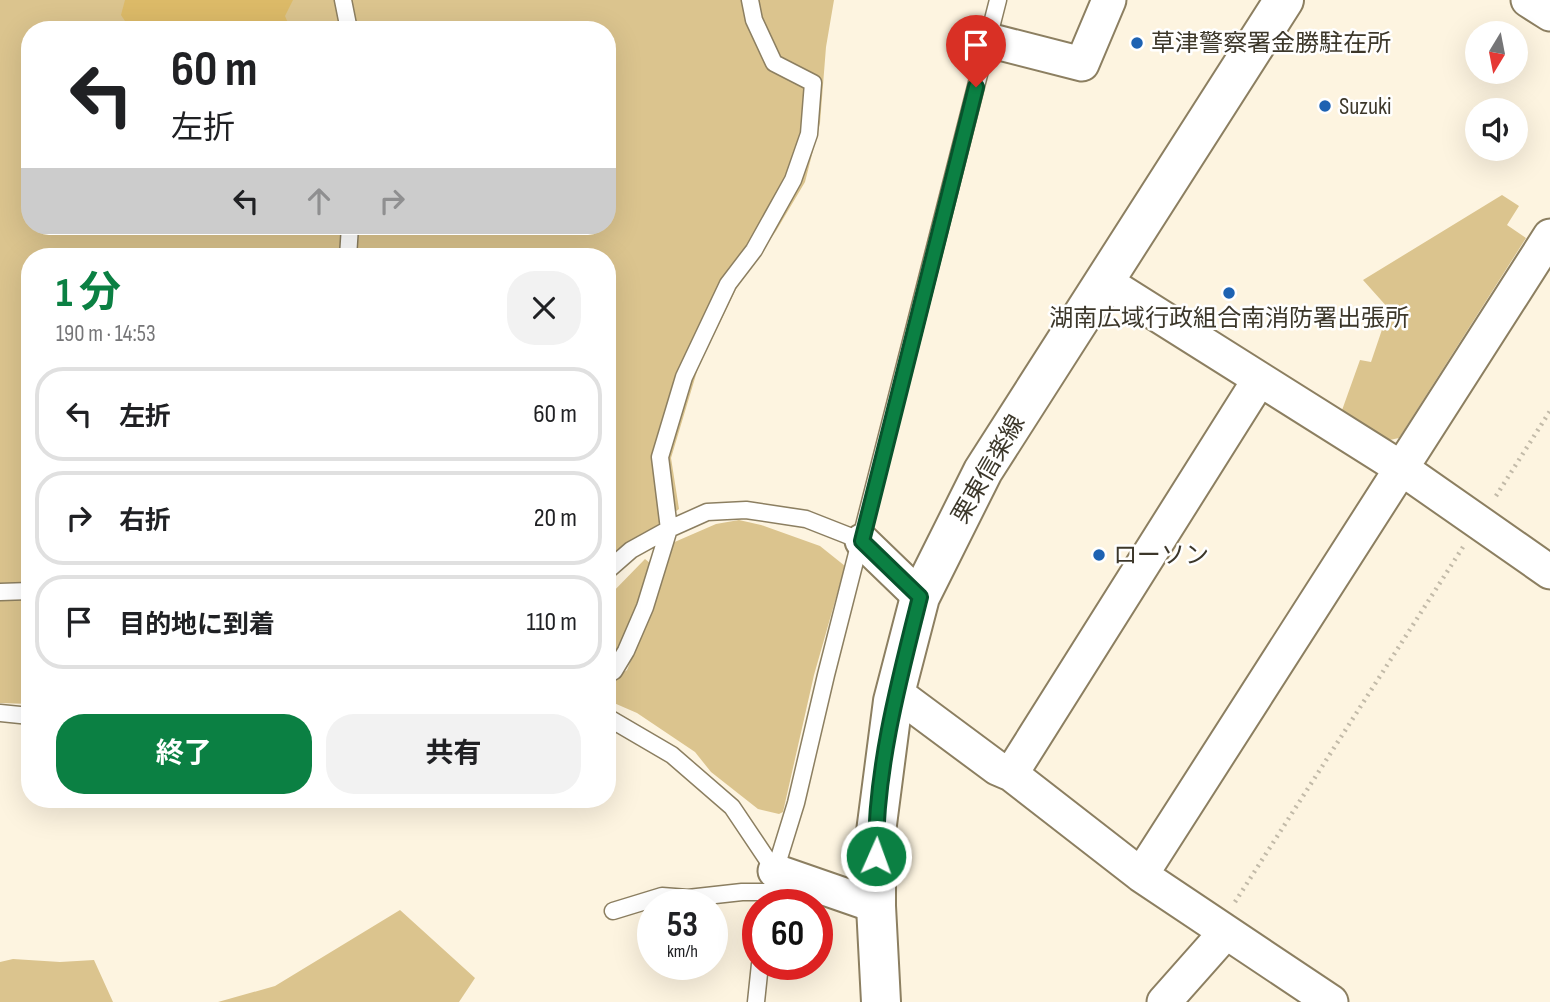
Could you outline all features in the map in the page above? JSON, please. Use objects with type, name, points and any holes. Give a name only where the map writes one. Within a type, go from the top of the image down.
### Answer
[{"type":"main road","name":"栗東信楽線","points":[[881,1002],[876,906],[876,832],[896,693],[920,597],[983,471],[1284,0]]},
{"type":"street","points":[[988,40],[1082,64],[1108,0]]},
{"type":"street","points":[[1528,0],[1550,14]]},
{"type":"street","points":[[1141,874],[1550,236]]},
{"type":"street","points":[[1104,281],[1401,468],[1550,572]]},
{"type":"street","points":[[1012,774],[1259,380]]},
{"type":"street","points":[[862,541],[920,597]]},
{"type":"street","points":[[896,693],[997,768],[1012,774],[1141,874],[1331,1002]]},
{"type":"street","points":[[833,899],[876,906]]},
{"type":"street","points":[[1164,1002],[1226,932]]},
{"type":"lane","points":[[343,0],[347,21]]},
{"type":"lane","points":[[616,668],[645,607],[669,529],[660,457],[684,377],[729,284],[754,250],[793,180],[808,134],[813,83],[774,63],[754,20],[750,0]]},
{"type":"lane","points":[[772,889],[998,0]]},
{"type":"lane","points":[[616,563],[631,550],[707,512],[746,510],[806,519],[862,541]]},
{"type":"lane","points":[[0,593],[21,592]]},
{"type":"lane","points":[[0,713],[21,715]]},
{"type":"lane","points":[[616,722],[672,755],[732,807],[772,889]]},
{"type":"lane","points":[[613,911],[662,896],[688,898],[742,892]]},
{"type":"lane","points":[[757,1002],[759,980]]},
{"type":"path","points":[[1226,932],[1228,913],[1550,411]]},
{"type":"shaded area","points":[[0,0],[834,0],[826,47],[820,123],[805,182],[776,231],[738,285],[698,368],[671,458],[679,509],[616,556],[616,248],[21,248],[21,704],[0,703]]},
{"type":"shaded area","points":[[125,0],[293,0],[285,16],[287,21],[125,21],[121,15]]},
{"type":"shaded area","points":[[1502,195],[1519,206],[1507,225],[1526,238],[1399,438],[1385,441],[1341,413],[1360,360],[1371,362],[1389,309],[1363,280]]},
{"type":"shaded area","points":[[739,520],[761,525],[820,546],[845,566],[814,675],[783,812],[779,814],[758,809],[711,772],[695,752],[637,713],[616,704],[616,678],[627,670],[640,638],[670,544],[716,524]]},
{"type":"shaded area","points":[[645,559],[650,563],[616,652],[616,589]]},
{"type":"shaded area","points":[[400,910],[475,978],[459,1002],[218,1002],[275,986]]},
{"type":"shaded area","points":[[13,959],[60,962],[94,960],[113,1002],[0,1002],[0,962]]},
{"type":"place","name":"草津警察署金勝駐在所","points":[[1137,43]]},
{"type":"place","name":"Suzuki","points":[[1325,106]]},
{"type":"place","name":"湖南広域行政組合南消防署出張所","points":[[1229,293]]},
{"type":"place","name":"ローソン","points":[[1099,555]]},
{"type":"route","points":[[876,856],[876,832],[893,701],[920,597],[862,541],[976,87]]}]
